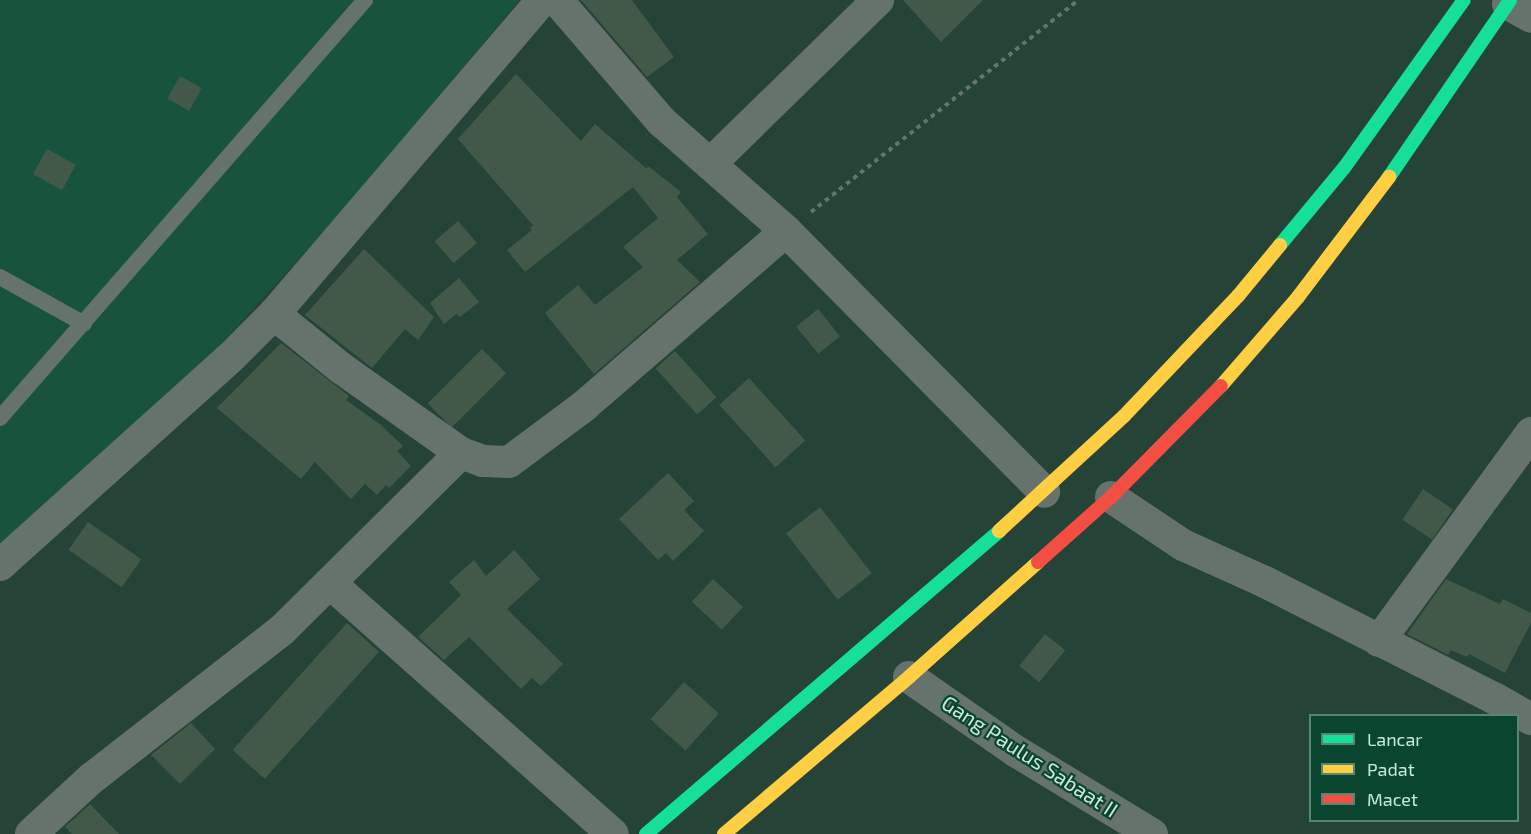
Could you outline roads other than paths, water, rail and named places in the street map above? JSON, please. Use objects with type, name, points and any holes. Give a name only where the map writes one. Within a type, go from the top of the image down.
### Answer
[{"type":"highway","points":[[646,834],[740,761],[1044,492],[1124,416],[1238,296],[1344,168],[1464,0]]},
{"type":"highway","points":[[724,834],[767,790],[909,677],[1111,497],[1225,382],[1298,297],[1371,204],[1516,7]]},
{"type":"street","points":[[0,565],[230,358],[274,314],[542,0]]},
{"type":"street","points":[[557,0],[662,121],[786,231],[1044,492]]},
{"type":"street","points":[[710,164],[878,0]]},
{"type":"street","points":[[274,314],[341,368],[461,453],[483,461],[509,462],[584,406],[786,231]]},
{"type":"street","points":[[1379,641],[1531,433]]},
{"type":"street","points":[[31,834],[92,778],[282,630],[461,453]]},
{"type":"street","points":[[1111,497],[1183,545],[1265,582],[1531,719]]},
{"type":"street","points":[[330,583],[613,834]]},
{"type":"street","name":"Gang Paulus Sabaat II","points":[[909,677],[1017,752],[1152,834]]},
{"type":"lane","points":[[0,418],[365,0]]},
{"type":"lane","points":[[0,277],[84,324]]}]
